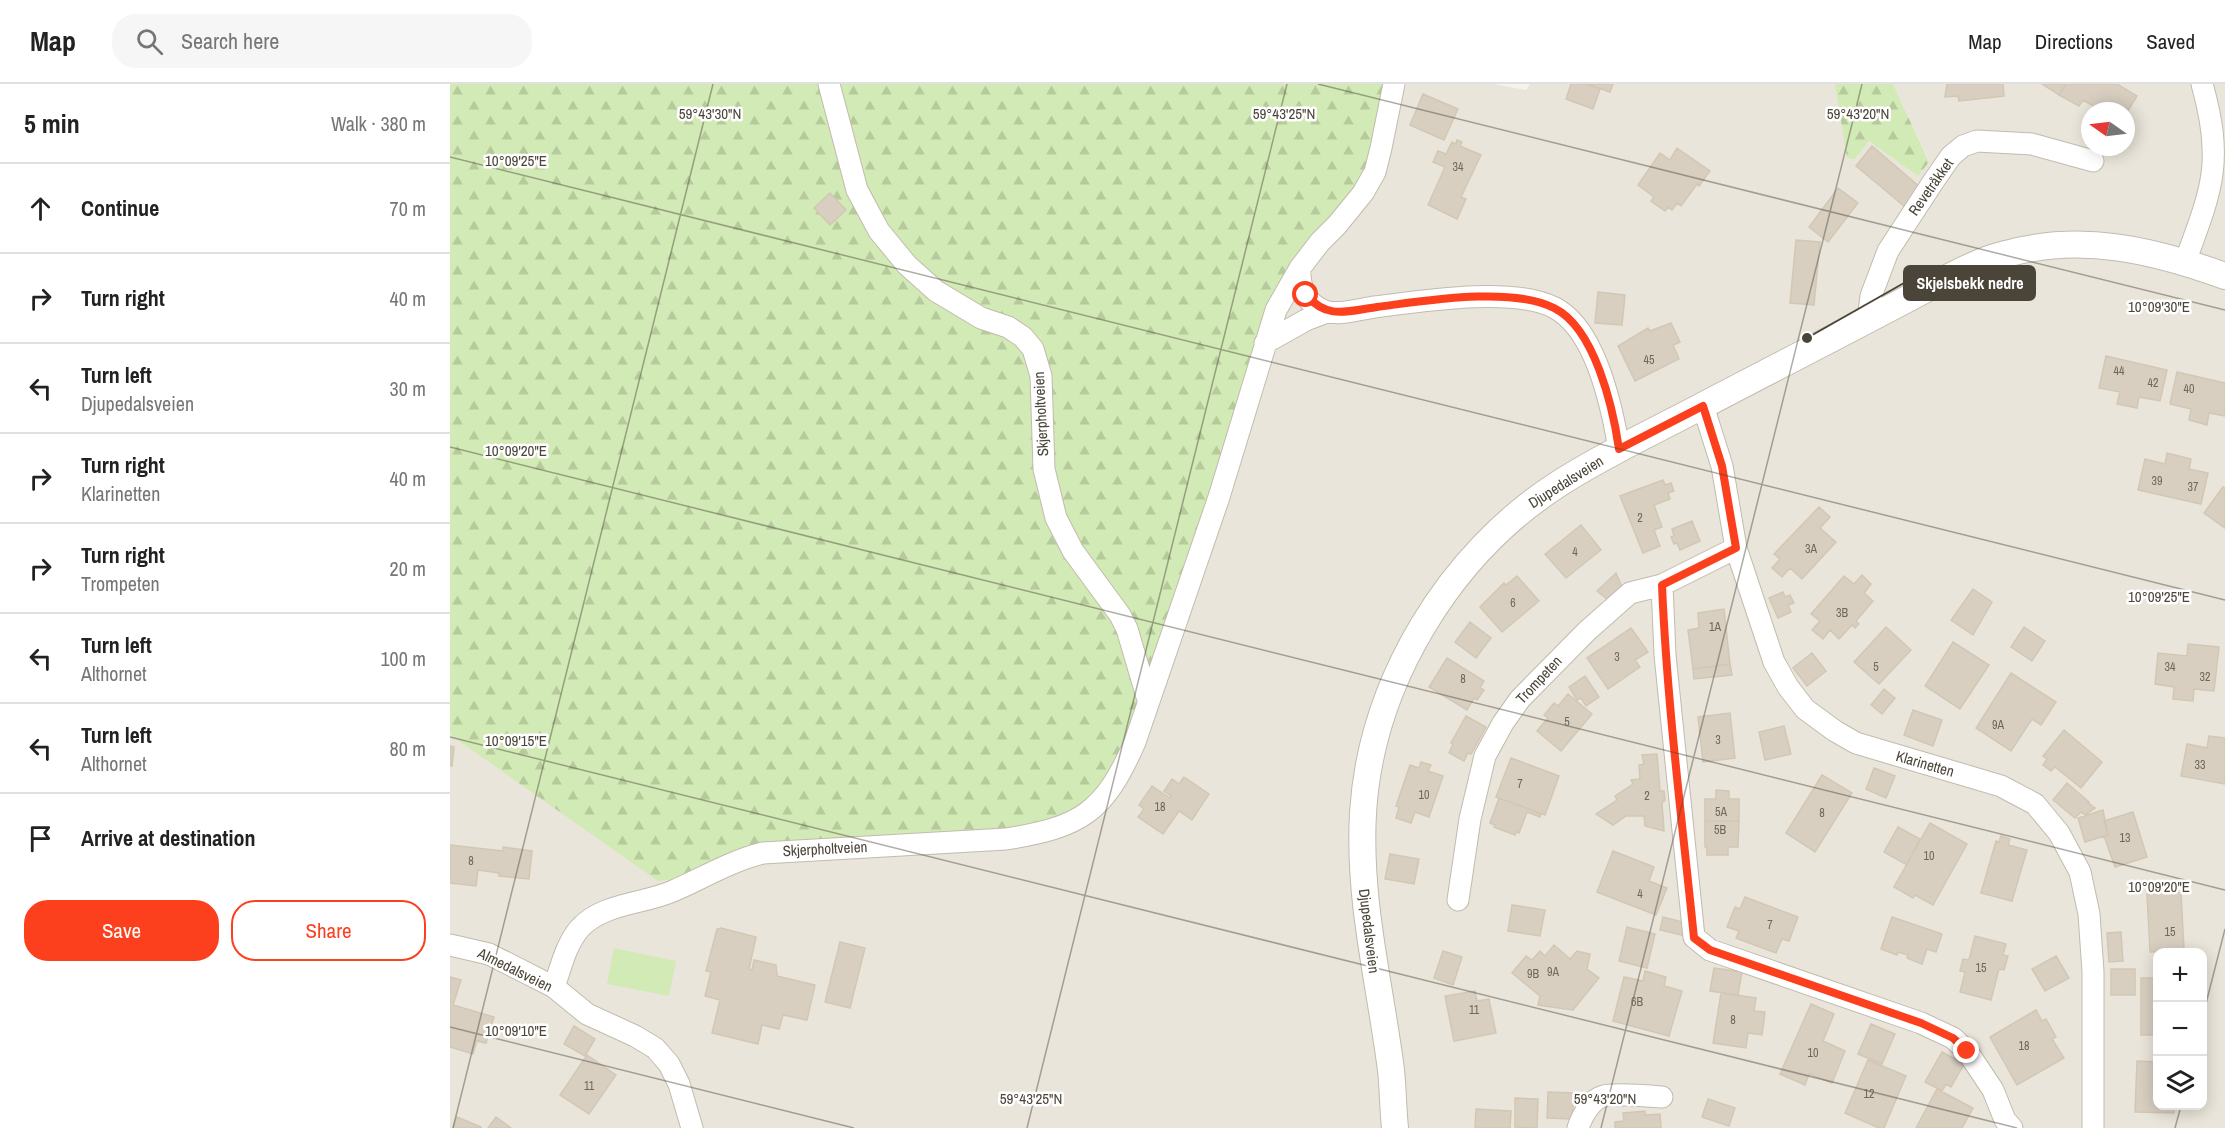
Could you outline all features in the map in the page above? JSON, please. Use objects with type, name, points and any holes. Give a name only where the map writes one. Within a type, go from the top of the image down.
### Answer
[{"type":"street","name":"Skjerpholtveien","points":[[830,84],[857,190],[879,231],[907,265],[936,291],[981,318],[1008,327],[1023,337],[1033,349],[1041,376],[1044,469],[1056,518],[1074,551],[1120,615],[1127,629],[1148,700]]},
{"type":"street","name":"Skjerpholtveien","points":[[554,987],[574,936],[595,916],[672,891],[747,857],[763,853],[1006,839],[1054,830],[1070,824],[1088,813],[1104,798],[1116,781],[1135,742],[1219,496],[1276,310],[1300,268],[1363,193],[1375,172],[1394,84]]},
{"type":"street","points":[[2185,262],[2208,201],[2215,165],[2211,124],[2202,84]]},
{"type":"street","name":"Revetråkket","points":[[1868,320],[1871,296],[1888,251],[1933,182],[1952,156],[1963,146],[1977,141],[2032,144],[2093,161]]},
{"type":"street","name":"Djupedalsveien","points":[[1395,1128],[1391,1072],[1374,972],[1362,879],[1363,813],[1369,762],[1379,723],[1410,647],[1455,581],[1506,523],[1561,482],[1619,449],[1977,264],[2005,254],[2042,246],[2082,244],[2147,251],[2225,276]]},
{"type":"street","points":[[1300,268],[1299,284],[1315,306],[1327,312]]},
{"type":"street","points":[[1265,343],[1306,320],[1327,312],[1430,300],[1485,298],[1527,300],[1556,309],[1577,329],[1592,353],[1613,410],[1619,449]]},
{"type":"street","name":"Klarinetten","points":[[1703,406],[1722,466],[1736,548],[1774,663],[1788,687],[1805,709],[1856,743],[2001,786],[2036,804],[2059,833],[2080,872],[2089,914],[2093,972],[2093,1128]]},
{"type":"street","name":"Trompeten","points":[[1458,900],[1470,819],[1485,756],[1503,723],[1520,699],[1544,672],[1630,593],[1662,585],[1736,548]]},
{"type":"street","points":[[1662,585],[1666,666],[1694,938],[1710,950],[1921,1023],[1953,1038],[1978,1065],[1993,1090],[2004,1120],[2012,1128]]},
{"type":"street","name":"Almedalsveien","points":[[450,945],[489,954],[554,987],[587,1014],[636,1036],[655,1048],[669,1064],[679,1084],[692,1128]]},
{"type":"street","points":[[1578,1128],[1590,1106],[1604,1096],[1662,1097]]},
{"type":"shaded area","points":[[1395,84],[1493,84],[1526,90],[1530,84],[1835,84],[1855,159],[1869,141],[1929,161],[1893,84],[2225,84],[2225,1128],[450,1128],[450,732],[452,736],[1239,405]]},
{"type":"green space","points":[[450,84],[1395,84],[1380,157],[1300,273],[1122,771],[1045,835],[859,845],[697,876],[658,881],[452,736],[450,732]]},
{"type":"green space","points":[[1835,84],[1893,84],[1929,162],[1918,176],[1869,141],[1855,159],[1847,158]]},
{"type":"green space","points":[[614,948],[676,961],[669,996],[607,984]]},
{"type":"building","points":[[1571,84],[1587,84],[1600,89],[1593,109],[1566,99]]},
{"type":"building","points":[[1587,84],[1613,84],[1610,92]]},
{"type":"building","points":[[1947,84],[2003,84],[2004,96],[1959,101],[1958,96],[1945,97]]},
{"type":"building","points":[[2042,84],[2066,84],[2059,95]]},
{"type":"building","points":[[2066,84],[2117,84],[2137,96],[2133,102],[2086,102],[2083,100],[2079,106],[2059,95]]},
{"type":"building","points":[[1423,94],[1458,109],[1444,140],[1410,125]]},
{"type":"building","points":[[1457,140],[1462,142],[1460,146],[1481,155],[1461,197],[1466,199],[1457,219],[1428,205],[1445,167],[1433,162],[1438,151],[1446,154],[1452,142],[1456,144]]},
{"type":"building","points":[[1872,146],[1920,187],[1904,206],[1856,166]]},
{"type":"building","points":[[1677,148],[1710,171],[1681,206],[1677,203],[1672,210],[1668,207],[1665,211],[1651,201],[1654,197],[1638,185],[1660,153],[1670,160]]},
{"type":"building","points":[[1838,188],[1858,203],[1828,242],[1809,227]]},
{"type":"building","points":[[830,193],[846,210],[830,225],[814,208]]},
{"type":"building","points":[[1796,240],[1820,242],[1814,305],[1790,303]]},
{"type":"building","points":[[1598,292],[1625,295],[1622,325],[1595,323]]},
{"type":"building","points":[[1671,323],[1680,342],[1673,345],[1679,359],[1635,381],[1618,346],[1648,328],[1650,331]]},
{"type":"building","points":[[2106,356],[2167,370],[2160,401],[2139,397],[2137,408],[2117,404],[2120,392],[2099,388]]},
{"type":"building","points":[[2177,372],[2225,383],[2225,416],[2209,413],[2207,425],[2189,420],[2191,409],[2170,404]]},
{"type":"building","points":[[2167,453],[2191,459],[2189,469],[2208,473],[2201,504],[2138,490],[2145,459],[2165,464]]},
{"type":"building","points":[[1663,480],[1665,485],[1671,483],[1674,491],[1668,493],[1670,499],[1654,505],[1662,527],[1654,530],[1660,546],[1643,553],[1620,496]]},
{"type":"building","points":[[2223,487],[2225,488],[2225,528],[2204,513]]},
{"type":"building","points":[[1819,507],[1830,517],[1820,528],[1836,542],[1802,579],[1790,568],[1782,577],[1772,568],[1780,559],[1774,554]]},
{"type":"building","points":[[1692,521],[1700,541],[1680,550],[1671,537],[1674,536],[1672,529]]},
{"type":"building","points":[[1581,525],[1601,550],[1566,578],[1545,554]]},
{"type":"building","points":[[1616,573],[1622,587],[1607,599],[1597,591]]},
{"type":"building","points":[[1862,575],[1871,584],[1864,593],[1873,601],[1856,621],[1859,624],[1855,628],[1852,625],[1839,639],[1830,630],[1823,639],[1812,630],[1820,621],[1811,614],[1844,576],[1854,584]]},
{"type":"building","points":[[1517,576],[1539,601],[1502,632],[1480,607],[1504,583],[1506,585]]},
{"type":"building","points":[[1973,589],[1992,602],[1973,635],[1951,620]]},
{"type":"building","points":[[1783,592],[1785,597],[1790,595],[1794,603],[1788,605],[1791,612],[1778,618],[1769,598]]},
{"type":"building","points":[[1724,609],[1730,664],[1693,669],[1688,630],[1699,628],[1698,613]]},
{"type":"building","points":[[1470,622],[1491,638],[1476,658],[1455,642]]},
{"type":"building","points":[[1886,627],[1911,650],[1879,684],[1854,662]]},
{"type":"building","points":[[2024,627],[2045,641],[2032,661],[2011,647]]},
{"type":"building","points":[[1631,628],[1648,652],[1635,660],[1640,667],[1608,689],[1587,658]]},
{"type":"building","points":[[1953,642],[1989,665],[1960,709],[1925,686]]},
{"type":"building","points":[[2188,644],[2219,647],[2214,691],[2194,689],[2193,701],[2173,699],[2174,687],[2155,684],[2158,653],[2187,656]]},
{"type":"building","points":[[1812,653],[1826,671],[1807,686],[1793,668]]},
{"type":"building","points":[[1447,658],[1484,681],[1480,688],[1484,690],[1477,700],[1474,698],[1467,710],[1429,687]]},
{"type":"building","points":[[1730,664],[1732,675],[1694,679],[1693,669]]},
{"type":"building","points":[[2011,673],[2056,702],[2041,725],[2032,719],[2011,751],[1976,728]]},
{"type":"building","points":[[1585,676],[1599,697],[1586,706],[1581,698],[1577,700],[1569,687]]},
{"type":"building","points":[[1884,689],[1895,698],[1882,714],[1871,705]]},
{"type":"building","points":[[1568,694],[1592,714],[1561,751],[1537,731],[1548,718],[1544,715],[1554,703],[1558,706]]},
{"type":"building","points":[[1913,710],[1942,720],[1933,746],[1904,735]]},
{"type":"building","points":[[1730,713],[1735,758],[1703,762],[1698,717]]},
{"type":"building","points":[[1466,716],[1486,727],[1471,754],[1468,753],[1464,761],[1449,753],[1453,744],[1451,743]]},
{"type":"building","points":[[1784,726],[1791,754],[1765,760],[1759,732]]},
{"type":"building","points":[[2064,730],[2102,762],[2081,788],[2055,767],[2051,771],[2043,765],[2047,759],[2043,756]]},
{"type":"building","points":[[2209,736],[2225,738],[2225,784],[2181,776],[2187,744],[2207,748]]},
{"type":"building","points":[[450,746],[454,747],[452,766],[450,766]]},
{"type":"building","points":[[1657,754],[1660,791],[1664,791],[1665,800],[1662,803],[1664,831],[1645,826],[1644,816],[1626,816],[1613,825],[1596,814],[1617,800],[1615,796],[1633,784],[1631,780],[1640,779],[1639,765],[1644,764],[1642,755]]},
{"type":"building","points":[[1511,758],[1559,776],[1545,815],[1496,797]]},
{"type":"building","points":[[1421,762],[1431,765],[1428,771],[1443,776],[1429,817],[1415,812],[1411,823],[1396,818],[1399,807],[1396,806],[1410,765],[1419,768]]},
{"type":"building","points":[[1874,768],[1895,776],[1886,798],[1866,789]]},
{"type":"building","points":[[1822,775],[1852,793],[1815,852],[1786,833]]},
{"type":"building","points":[[1184,777],[1209,794],[1192,820],[1179,811],[1163,834],[1138,817],[1144,809],[1139,805],[1152,786],[1170,798],[1171,796],[1164,791],[1172,779],[1179,784]]},
{"type":"building","points":[[2067,783],[2095,808],[2085,815],[2081,812],[2075,818],[2053,800]]},
{"type":"building","points":[[1716,790],[1729,791],[1729,799],[1739,799],[1739,821],[1705,821],[1705,799],[1716,799]]},
{"type":"building","points":[[1499,798],[1541,814],[1540,817],[1527,812],[1519,833],[1516,832],[1515,835],[1494,827],[1495,825],[1490,823]]},
{"type":"building","points":[[2103,810],[2108,835],[2085,842],[2078,818]]},
{"type":"building","points":[[2133,812],[2147,857],[2115,867],[2104,836],[2108,835],[2104,821]]},
{"type":"building","points":[[1705,821],[1739,821],[1738,847],[1728,847],[1728,855],[1707,855]]},
{"type":"building","points":[[1930,823],[1967,844],[1933,905],[1915,895],[1913,898],[1894,887]]},
{"type":"building","points":[[1898,827],[1920,839],[1907,865],[1884,852]]},
{"type":"building","points":[[2001,836],[2010,839],[2008,845],[2027,850],[2012,901],[1981,893],[1996,841],[1999,842]]},
{"type":"building","points":[[450,845],[503,851],[503,847],[532,851],[529,879],[499,876],[499,873],[478,870],[476,886],[450,883]]},
{"type":"building","points":[[1613,851],[1654,867],[1649,881],[1667,888],[1656,915],[1597,892]]},
{"type":"building","points":[[1390,854],[1419,859],[1414,884],[1385,879]]},
{"type":"building","points":[[2181,892],[2184,948],[2153,948],[2153,952],[2150,952],[2147,894]]},
{"type":"building","points":[[1745,897],[1798,917],[1789,941],[1782,939],[1776,953],[1736,938],[1739,931],[1727,927],[1735,907],[1740,909]]},
{"type":"building","points":[[1512,905],[1545,910],[1540,936],[1508,931]]},
{"type":"building","points":[[1663,917],[1686,923],[1682,935],[1660,930]]},
{"type":"building","points":[[1892,917],[1942,934],[1936,952],[1927,949],[1922,964],[1907,958],[1908,955],[1898,952],[1897,955],[1881,949]]},
{"type":"building","points":[[1627,927],[1655,934],[1647,968],[1619,961]]},
{"type":"building","points":[[717,929],[756,937],[749,969],[752,970],[754,960],[776,965],[777,976],[815,985],[807,1020],[783,1015],[779,1029],[762,1025],[758,1044],[712,1033],[720,1000],[705,996],[711,972],[706,971]]},
{"type":"building","points":[[2121,932],[2123,961],[2109,962],[2107,933]]},
{"type":"building","points":[[1975,936],[2006,944],[2003,955],[2008,956],[2004,970],[1999,969],[1991,1000],[1960,992],[1965,972],[1960,971],[1963,959],[1969,960]]},
{"type":"building","points":[[840,942],[865,948],[850,1008],[825,1002]]},
{"type":"building","points":[[1554,945],[1570,959],[1577,951],[1590,954],[1587,969],[1599,978],[1573,1010],[1538,1005],[1540,996],[1512,973],[1526,956],[1532,960],[1540,951],[1545,956]]},
{"type":"building","points":[[1443,951],[1462,957],[1453,985],[1434,978]]},
{"type":"building","points":[[2056,956],[2069,978],[2045,991],[2032,969]]},
{"type":"building","points":[[1714,968],[1742,972],[1738,995],[1710,991]]},
{"type":"building","points":[[2111,969],[2135,969],[2135,995],[2111,995]]},
{"type":"building","points":[[1645,971],[1666,977],[1664,986],[1682,991],[1669,1036],[1613,1021],[1624,977],[1643,981]]},
{"type":"building","points":[[450,977],[461,980],[453,1005],[494,1017],[486,1043],[477,1041],[473,1054],[450,1047]]},
{"type":"building","points":[[2141,978],[2153,978],[2153,1035],[2141,1035]]},
{"type":"building","points":[[1475,991],[1477,1001],[1489,999],[1496,1033],[1454,1041],[1445,996]]},
{"type":"building","points":[[1721,993],[1756,998],[1754,1011],[1765,1012],[1762,1035],[1748,1033],[1746,1048],[1713,1043]]},
{"type":"building","points":[[1811,1004],[1834,1014],[1823,1041],[1845,1051],[1832,1083],[1809,1074],[1805,1085],[1780,1074]]},
{"type":"building","points":[[2036,1010],[2042,1021],[2046,1019],[2056,1037],[2052,1039],[2064,1058],[2017,1085],[1990,1037]]},
{"type":"building","points":[[1871,1024],[1895,1034],[1882,1064],[1858,1054]]},
{"type":"building","points":[[574,1026],[595,1039],[585,1056],[564,1044]]},
{"type":"building","points":[[1942,1052],[1964,1064],[1951,1087],[1946,1084],[1942,1091],[1925,1082]]},
{"type":"building","points":[[587,1055],[616,1075],[589,1114],[560,1095]]},
{"type":"building","points":[[1868,1060],[1906,1076],[1884,1128],[1845,1113]]},
{"type":"building","points":[[2137,1061],[2153,1062],[2153,1110],[2174,1110],[2174,1113],[2135,1112]]},
{"type":"building","points":[[1937,1089],[1973,1108],[1962,1128],[1916,1128]]},
{"type":"building","points":[[1548,1092],[1574,1093],[1572,1119],[1547,1118]]},
{"type":"building","points":[[1515,1098],[1538,1099],[1537,1128],[1515,1127]]},
{"type":"building","points":[[1708,1099],[1735,1108],[1729,1126],[1702,1117]]},
{"type":"building","points":[[1476,1109],[1511,1111],[1510,1128],[1475,1128]]},
{"type":"building","points":[[1645,1111],[1645,1115],[1660,1114],[1661,1128],[1615,1128],[1615,1122],[1624,1121],[1623,1113]]},
{"type":"building","points":[[457,1117],[481,1127],[481,1128],[453,1128]]},
{"type":"building","points":[[496,1117],[511,1128],[488,1128]]},
{"type":"place","name":"Skjelsbekk nedre","points":[[1807,338]]},
{"type":"route","points":[[1306,295],[1315,306],[1327,312],[1430,300],[1485,298],[1527,300],[1556,309],[1568,318],[1592,353],[1613,410],[1619,449],[1703,406],[1722,466],[1736,548],[1662,585],[1665,655],[1694,938],[1710,950],[1921,1023],[1953,1038],[1967,1051]]}]
